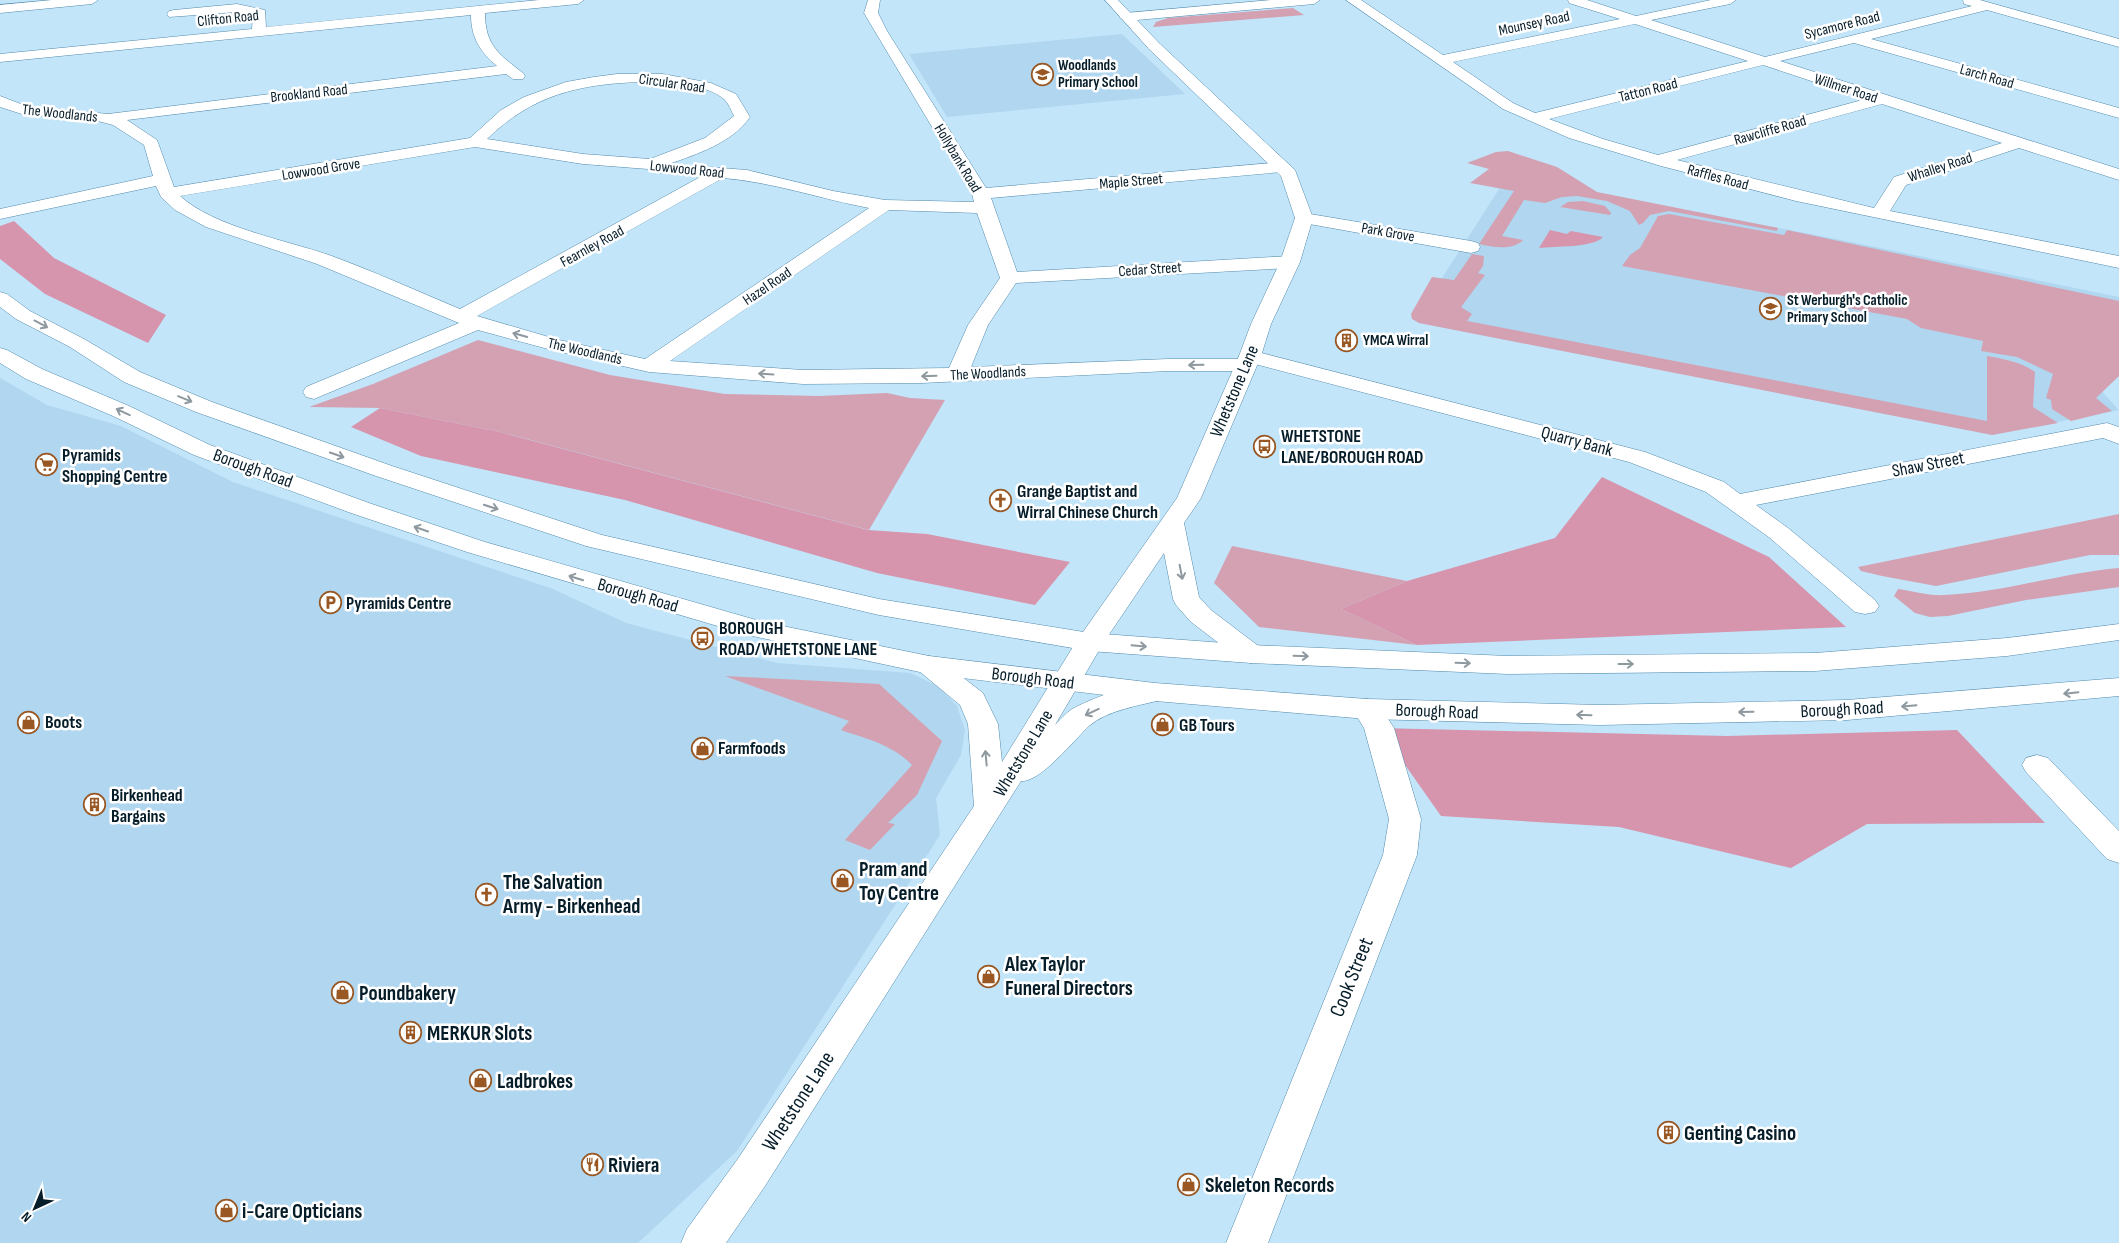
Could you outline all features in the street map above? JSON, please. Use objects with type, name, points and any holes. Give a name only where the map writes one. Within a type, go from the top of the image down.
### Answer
[{"type":"main road","points":[[0,9],[92,0]]},
{"type":"main road","name":"Clifton Road","points":[[0,58],[578,0]]},
{"type":"main road","name":"Hollybank Road","points":[[874,0],[871,13],[880,31],[983,202],[1010,278]]},
{"type":"main road","points":[[1111,0],[1126,17],[1289,174],[1304,218]]},
{"type":"main road","points":[[1126,17],[1314,0]]},
{"type":"main road","name":"Raffles Road","points":[[1352,0],[1508,106],[1580,136],[1757,188],[2119,262]]},
{"type":"main road","name":"Willmer Road","points":[[1574,0],[2119,176]]},
{"type":"main road","name":"Mounsey Road","points":[[1441,60],[1730,0]]},
{"type":"main road","points":[[1966,0],[2119,43]]},
{"type":"main road","name":"Sycamore Road","points":[[1764,61],[1987,6]]},
{"type":"main road","points":[[174,14],[246,8],[260,13],[259,31]]},
{"type":"main road","points":[[478,9],[477,26],[480,39],[486,49],[527,83]]},
{"type":"main road","name":"Larch Road","points":[[1855,38],[2119,113]]},
{"type":"main road","name":"Tatton Road","points":[[1533,118],[1764,61]]},
{"type":"main road","name":"Brookland Road","points":[[109,118],[510,69]]},
{"type":"main road","name":"Circular Road","points":[[475,142],[502,115],[546,94],[599,80],[631,77],[693,83],[720,90],[733,99],[742,117],[727,132],[706,145],[651,164]]},
{"type":"main road","name":"Rawcliffe Road","points":[[1658,160],[1882,99]]},
{"type":"main road","name":"The Woodlands","points":[[0,100],[9,106],[23,110],[109,118],[151,143],[166,186],[181,206],[212,223],[324,260],[469,320],[555,345],[649,366],[803,377],[957,375],[1168,366],[1248,360]]},
{"type":"main road","name":"Lowwood Road","points":[[475,142],[583,159],[651,164],[661,168],[772,180],[832,196],[885,205],[983,202]]},
{"type":"main road","name":"Lowwood Grove","points":[[0,214],[166,186],[475,142]]},
{"type":"main road","name":"Whalley Road","points":[[1880,213],[1900,181],[2018,143]]},
{"type":"main road","name":"Maple Street","points":[[983,202],[1282,167]]},
{"type":"main road","name":"Fearnley Road","points":[[314,392],[469,320],[523,284],[720,173]]},
{"type":"main road","name":"Hazel Road","points":[[649,366],[885,205]]},
{"type":"main road","name":"Park Grove","points":[[1304,218],[1471,247]]},
{"type":"main road","name":"Whetstone Lane","points":[[702,1243],[752,1173],[990,807],[1090,642],[1189,498],[1248,360],[1261,324],[1290,262],[1304,218]]},
{"type":"main road","name":"Cedar Street","points":[[1010,278],[1225,264],[1290,262]]},
{"type":"main road","points":[[957,375],[978,326],[1010,278]]},
{"type":"main road","points":[[0,298],[23,315],[77,343],[132,377],[195,404],[384,471],[595,541],[879,607],[1090,642],[1251,654],[1508,664],[1815,662],[2007,647],[2119,632]]},
{"type":"main road","name":"Borough Road","points":[[0,354],[34,374],[121,411],[202,450],[360,508],[476,547],[758,629],[929,665],[1155,692],[1367,709],[1600,716],[1847,710],[2119,687]]},
{"type":"main road","name":"Quarry Bank","points":[[1248,360],[1636,457],[1715,487],[1778,534],[1865,606]]},
{"type":"main road","name":"Shaw Street","points":[[1735,502],[2107,430],[2119,436]]},
{"type":"main road","points":[[1172,524],[1186,599],[1201,616],[1251,654]]},
{"type":"main road","name":"Whetstone Lane","points":[[929,665],[973,700],[983,724],[990,807]]},
{"type":"main road","name":"Whetstone Lane","points":[[990,807],[1041,752],[1081,718],[1116,700],[1155,692]]},
{"type":"main road","name":"Cook Street","points":[[1247,1243],[1400,855],[1405,819],[1379,728],[1367,709]]},
{"type":"main road","points":[[2037,765],[2119,851]]},
{"type":"shaded area","points":[[1293,8],[1304,15],[1153,27],[1156,22],[1168,18]]},
{"type":"shaded area","name":"Woodlands Primary School","points":[[1122,34],[1185,94],[947,117],[909,54]]},
{"type":"shaded area","points":[[1508,151],[1557,167],[1597,192],[1778,228],[1777,231],[1669,211],[1650,215],[1639,225],[1630,211],[1607,201],[1577,196],[1562,197],[1545,203],[1524,200],[1502,236],[1523,240],[1508,247],[1479,244],[1514,191],[1470,183],[1489,169],[1467,163],[1496,152]]},
{"type":"shaded area","name":"St Werburgh's Catholic Primary School","points":[[1558,185],[2119,297],[2119,358],[2101,387],[2104,394],[2119,410],[1996,434],[1433,321],[1424,306],[1501,186]]},
{"type":"shaded area","points":[[1583,201],[1605,206],[1611,213],[1610,215],[1560,207],[1568,202]]},
{"type":"shaded area","points":[[1669,214],[1784,235],[1787,230],[2119,301],[2119,376],[2096,398],[2112,411],[2071,421],[2052,409],[2051,400],[2046,398],[2053,374],[2017,357],[1981,351],[1983,341],[1921,328],[1907,319],[1622,266],[1630,255],[1640,248],[1658,216]]},
{"type":"shaded area","points":[[14,221],[54,258],[166,315],[148,343],[45,294],[0,259],[0,226]]},
{"type":"shaded area","points":[[1550,230],[1567,234],[1571,231],[1603,237],[1598,241],[1583,245],[1539,248]]},
{"type":"shaded area","points":[[1472,254],[1484,256],[1483,266],[1478,273],[1485,275],[1461,307],[1472,314],[1467,321],[1987,421],[1987,356],[2018,363],[2035,372],[2033,407],[2058,423],[1992,435],[1419,323],[1412,319],[1411,314],[1432,277],[1454,280]]},
{"type":"shaded area","points":[[478,340],[610,375],[725,394],[819,396],[887,393],[910,398],[945,400],[869,530],[500,432],[380,408],[309,407],[373,384]]},
{"type":"shaded area","points":[[0,378],[47,405],[121,426],[233,482],[553,589],[626,623],[777,663],[910,673],[938,686],[957,706],[965,730],[961,755],[936,798],[940,835],[737,1151],[638,1243],[0,1243]]},
{"type":"shaded area","points":[[380,408],[500,432],[868,530],[927,534],[1070,562],[1035,605],[877,573],[625,500],[421,456],[351,427]]},
{"type":"shaded area","points":[[1602,477],[1769,557],[1846,627],[1417,645],[1341,609],[1407,581],[1555,538]]},
{"type":"shaded area","points":[[2119,514],[2119,555],[2090,555],[1936,586],[1861,571],[1858,567]]},
{"type":"shaded area","points":[[1232,546],[1407,581],[1341,609],[1417,645],[1259,627],[1214,583]]},
{"type":"shaded area","points":[[2119,568],[2119,587],[2026,600],[1948,616],[1930,617],[1915,613],[1894,596],[1898,589],[1933,595],[1988,591],[2075,574]]},
{"type":"shaded area","points":[[725,676],[879,684],[942,741],[917,795],[888,823],[895,824],[870,850],[845,840],[912,765],[897,752],[841,730],[849,721]]},
{"type":"shaded area","points":[[1379,728],[1727,736],[1957,730],[2045,823],[1867,824],[1791,868],[1619,827],[1441,816]]},
{"type":"place","name":"Woodlands Primary School","points":[[1042,74]]},
{"type":"place","name":"St Werburgh's Catholic Primary School","points":[[1771,309]]},
{"type":"place","name":"YMCA Wirral","points":[[1347,340]]},
{"type":"place","name":"WHETSTONE LANE/BOROUGH ROAD","points":[[1265,446]]},
{"type":"place","name":"Pyramids Shopping Centre","points":[[46,465]]},
{"type":"place","name":"Grange Baptist and Wirral Chinese Church","points":[[1001,501]]},
{"type":"place","name":"Pyramids Centre","points":[[330,603]]},
{"type":"place","name":"BOROUGH ROAD/WHETSTONE LANE","points":[[703,638]]},
{"type":"place","name":"Boots","points":[[29,722]]},
{"type":"place","name":"GB Tours","points":[[1163,725]]},
{"type":"place","name":"Farmfoods","points":[[702,748]]},
{"type":"place","name":"Birkenhead Bargains","points":[[95,805]]},
{"type":"place","name":"Pram and Toy Centre","points":[[843,881]]},
{"type":"place","name":"The Salvation Army - Birkenhead","points":[[487,894]]},
{"type":"place","name":"Alex Taylor Funeral Directors","points":[[989,976]]},
{"type":"place","name":"Poundbakery","points":[[343,993]]},
{"type":"place","name":"MERKUR Slots","points":[[411,1033]]},
{"type":"place","name":"Ladbrokes","points":[[481,1081]]},
{"type":"place","name":"Genting Casino","points":[[1668,1133]]},
{"type":"place","name":"Riviera","points":[[592,1165]]},
{"type":"place","name":"Skeleton Records","points":[[1189,1185]]},
{"type":"place","name":"i-Care Opticians","points":[[226,1211]]}]
